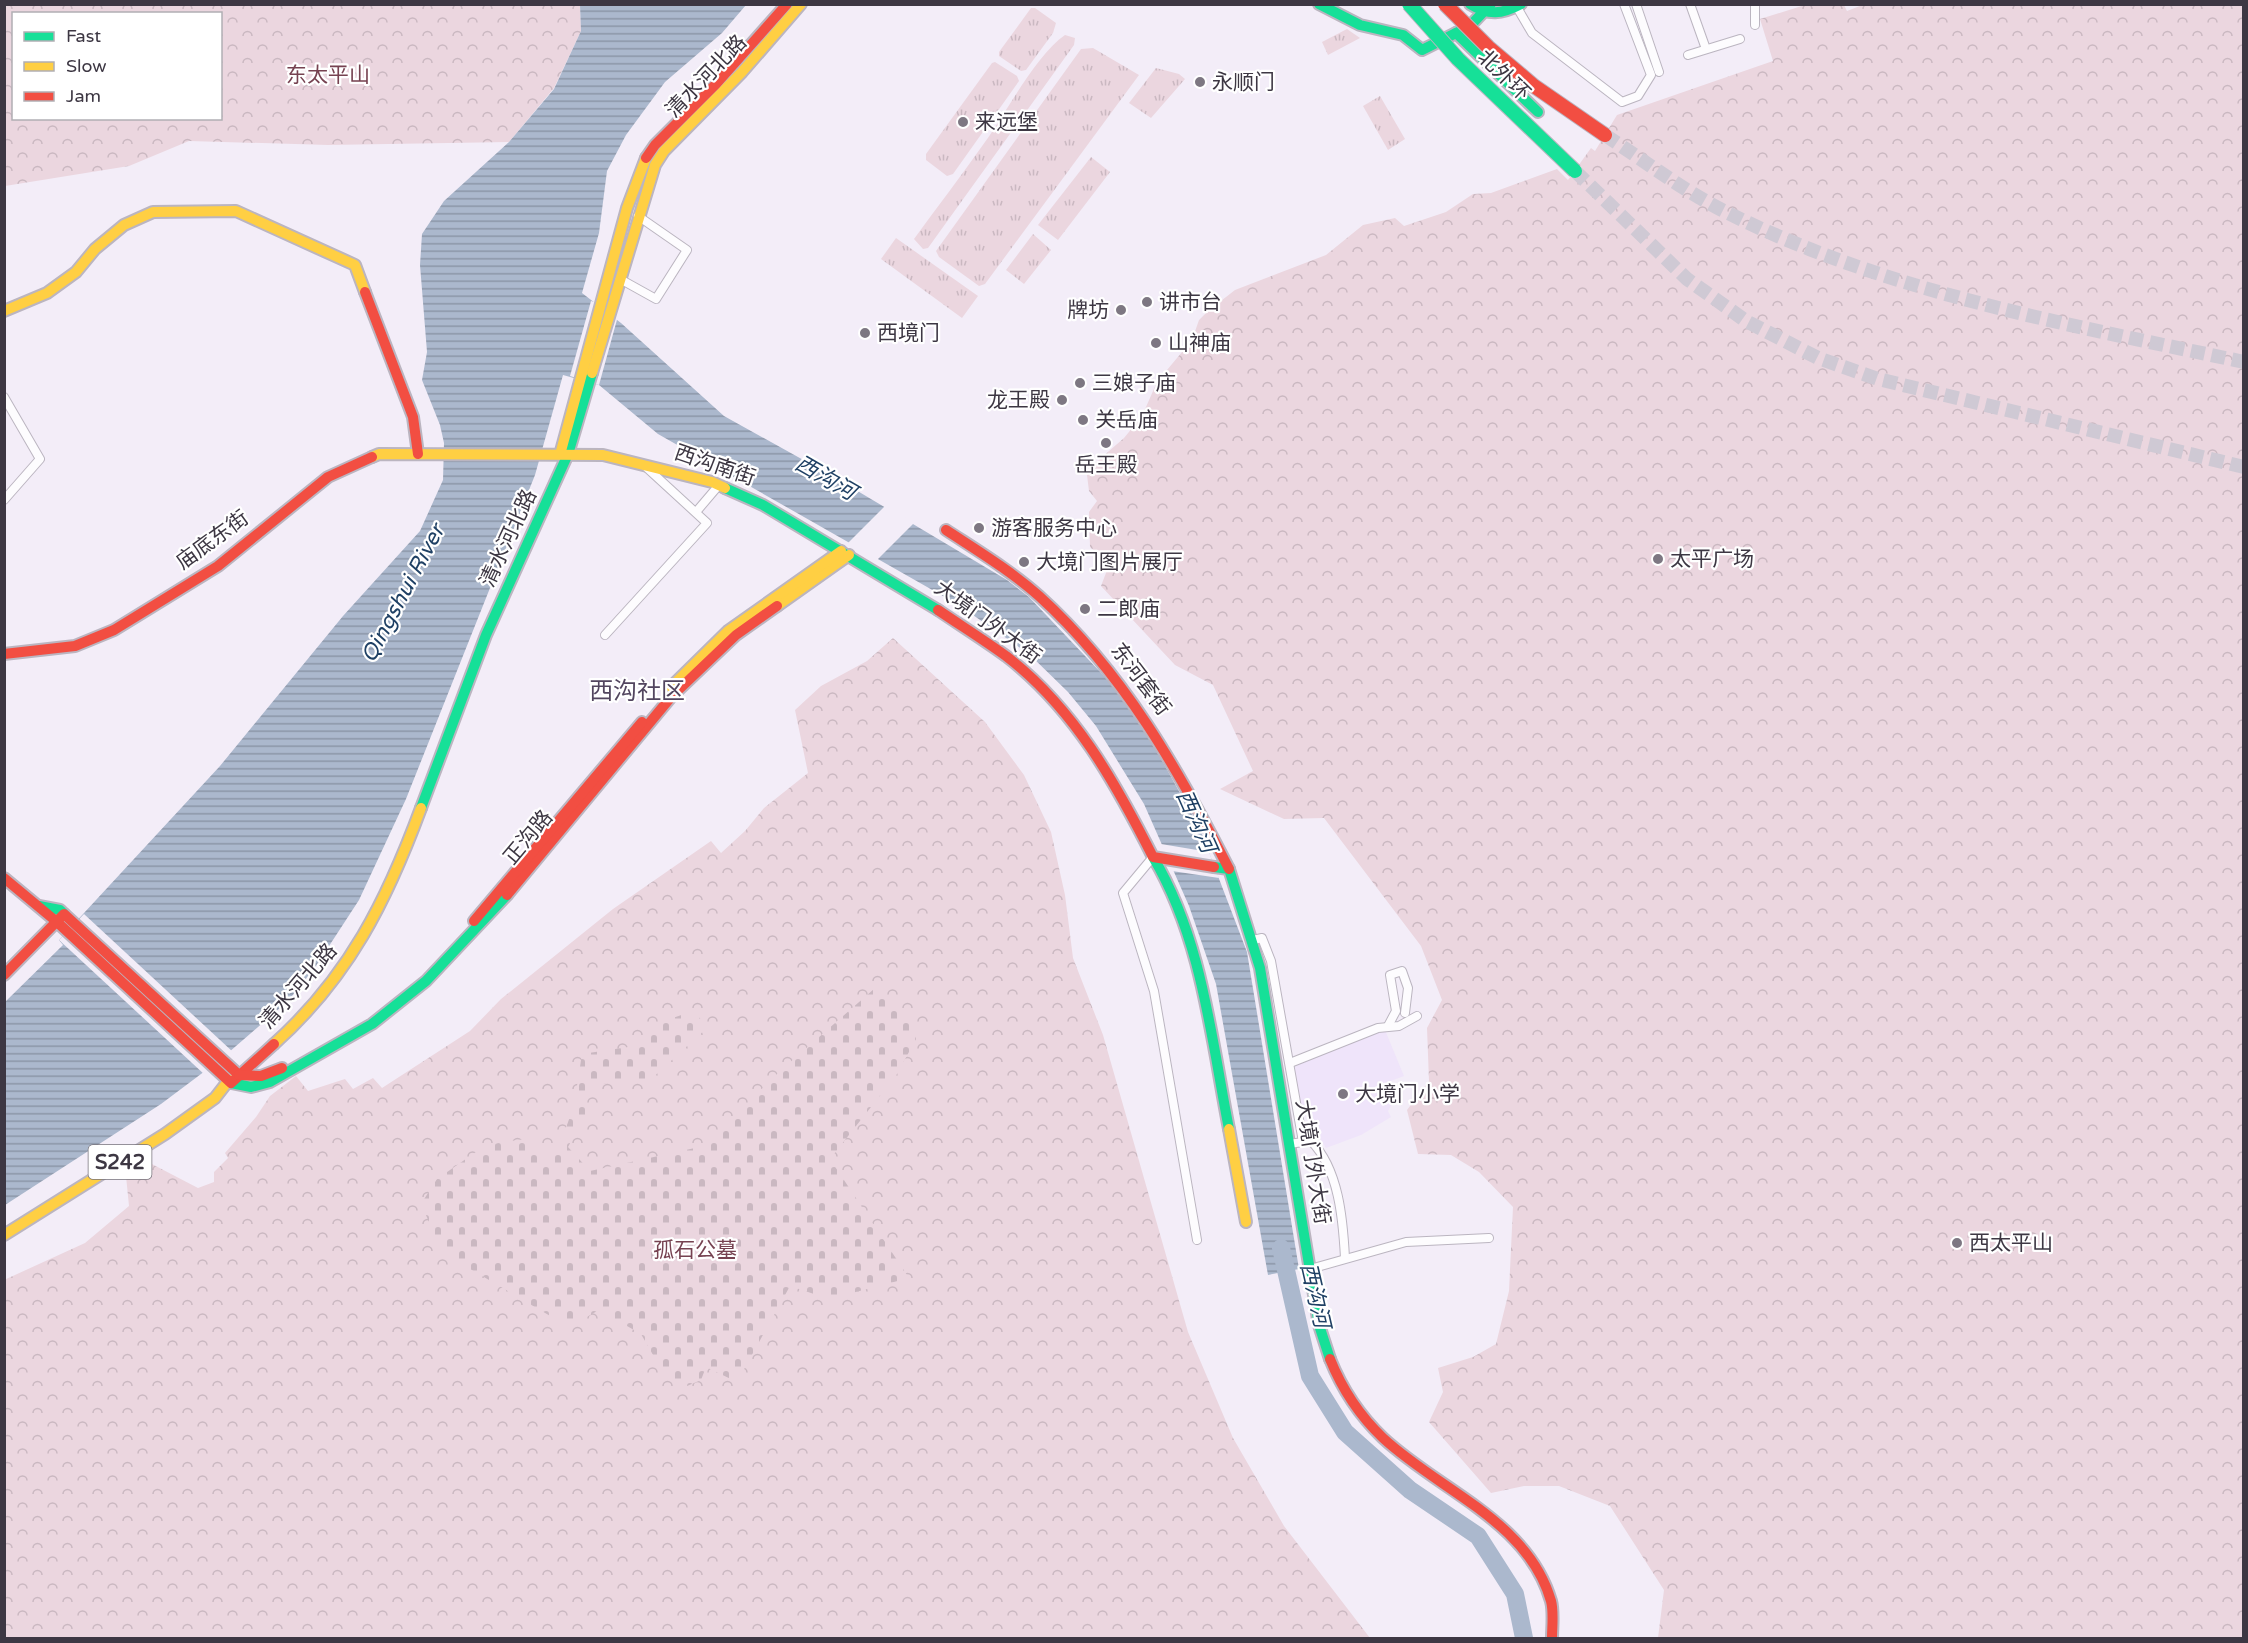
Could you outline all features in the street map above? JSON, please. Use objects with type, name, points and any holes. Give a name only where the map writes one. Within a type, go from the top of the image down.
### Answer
[{"type":"main road","name":"清水河北路","points":[[232,1077],[284,1036],[327,989],[353,955],[396,873],[486,635],[564,454],[606,305],[627,208],[644,161],[655,145],[716,84],[787,4]]},
{"type":"main road","name":"清水河北路","points":[[606,305],[620,279],[655,165],[664,151],[742,72],[801,4]]},
{"type":"main road","name":"北外环","points":[[1409,4],[1458,59],[1575,171]]},
{"type":"main road","name":"北外环","points":[[1445,4],[1488,47],[1534,86],[1605,135]]},
{"type":"main road","points":[[1470,4],[1489,8],[1502,14],[1518,5]]},
{"type":"main road","points":[[1327,7],[1367,28],[1387,30],[1413,38],[1422,50],[1456,33],[1489,8],[1501,4]]},
{"type":"main road","points":[[1456,33],[1538,112]]},
{"type":"main road","points":[[4,311],[47,292],[76,272],[95,249],[124,225],[153,212],[236,211],[355,265],[413,417],[418,454]]},
{"type":"main road","name":"庙底东街","points":[[4,654],[75,646],[114,630],[218,566],[328,477],[379,454],[545,455]]},
{"type":"main road","name":"西沟南街","points":[[545,455],[603,455],[642,463],[719,485],[763,505],[845,553]]},
{"type":"main road","name":"东河套街","points":[[946,530],[1041,598],[1114,674],[1156,734],[1229,869]]},
{"type":"main road","name":"正沟路","points":[[232,1077],[239,1087],[257,1087],[277,1079],[379,1019],[403,1000],[458,949],[499,905],[671,697],[736,634],[845,553]]},
{"type":"main road","name":"大境门外大街","points":[[845,553],[960,622],[1007,657],[1049,696],[1087,739],[1119,789],[1160,858],[1198,967],[1246,1222]]},
{"type":"main road","points":[[1160,858],[1229,869]]},
{"type":"main road","name":"大境门外大街","points":[[1229,869],[1260,968],[1296,1143],[1310,1269],[1324,1346],[1334,1374],[1345,1391],[1385,1439],[1495,1521],[1523,1549],[1546,1582],[1553,1619],[1552,1638]]},
{"type":"main road","points":[[4,878],[38,906],[60,910],[62,925],[232,1077]]},
{"type":"main road","points":[[4,975],[62,925]]},
{"type":"main road","name":"S242","points":[[4,1235],[165,1134],[215,1098],[232,1077]]},
{"type":"street","points":[[1518,5],[1532,33],[1622,102],[1638,96],[1651,75],[1624,4]]},
{"type":"street","points":[[1636,4],[1659,72]]},
{"type":"street","points":[[1690,4],[1706,49]]},
{"type":"street","points":[[1755,4],[1755,25]]},
{"type":"street","points":[[1688,55],[1740,39]]},
{"type":"street","points":[[620,279],[656,299],[687,250],[638,216]]},
{"type":"street","points":[[4,397],[40,459],[4,500]]},
{"type":"street","points":[[604,635],[707,523],[642,463]]},
{"type":"street","points":[[696,512],[719,485]]},
{"type":"street","points":[[1160,858],[1123,893],[1154,991],[1197,1240]]},
{"type":"street","points":[[1253,940],[1262,938],[1271,961],[1290,1063],[1296,1143],[1311,1141],[1321,1150],[1335,1186],[1343,1229],[1345,1258]]},
{"type":"street","points":[[1388,1026],[1396,1011],[1390,975],[1402,971],[1408,988],[1406,1013]]},
{"type":"street","points":[[1290,1063],[1388,1026],[1399,1026],[1417,1016]]},
{"type":"street","points":[[1310,1269],[1345,1258],[1356,1258],[1406,1242],[1489,1238]]},
{"type":"shaded area","name":"大境门小学","points":[[1385,1030],[1404,1076],[1383,1084],[1392,1104],[1388,1111],[1391,1117],[1361,1135],[1326,1148],[1300,1106],[1293,1069],[1304,1059],[1360,1039],[1364,1035]]},
{"type":"green space","points":[[1808,4],[1844,5],[1847,11],[1865,4],[2243,6],[2243,1638],[1658,1638],[1664,1590],[1610,1506],[1559,1486],[1524,1486],[1491,1493],[1429,1422],[1443,1392],[1438,1368],[1473,1357],[1496,1344],[1509,1291],[1513,1207],[1479,1172],[1451,1155],[1418,1154],[1407,1110],[1429,1081],[1427,1028],[1442,1000],[1421,946],[1324,818],[1284,819],[1220,789],[1253,771],[1213,685],[1175,665],[1101,586],[1109,565],[1090,547],[1089,512],[1097,501],[1089,491],[1087,475],[1093,465],[1124,438],[1142,416],[1157,382],[1192,340],[1199,320],[1235,290],[1326,255],[1363,225],[1395,218],[1404,226],[1446,212],[1473,194],[1491,193],[1557,169],[1568,180],[1591,148],[1595,151],[1617,115],[1773,61],[1760,19]]},
{"type":"green space","name":"东太平山","points":[[5,5],[580,5],[581,31],[554,88],[509,142],[328,145],[189,141],[129,166],[5,186]]},
{"type":"green space","points":[[1031,8],[1035,8],[1056,23],[1053,33],[1026,70],[1021,71],[999,56],[999,52]]},
{"type":"green space","points":[[1347,29],[1360,38],[1328,55],[1322,42]]},
{"type":"green space","points":[[1065,35],[1075,38],[1074,45],[928,248],[923,249],[914,239],[985,142],[1032,70],[1054,44]]},
{"type":"green space","points":[[1093,48],[1139,75],[985,284],[979,286],[939,257],[936,251],[1081,49]]},
{"type":"green space","points":[[995,62],[1017,76],[1019,81],[953,174],[947,176],[926,160],[926,154],[992,63]]},
{"type":"green space","points":[[1156,68],[1179,74],[1185,79],[1151,118],[1129,103]]},
{"type":"green space","points":[[1380,96],[1405,139],[1388,150],[1363,106]]},
{"type":"green space","points":[[1091,157],[1110,172],[1058,240],[1038,225]]},
{"type":"green space","points":[[1033,234],[1051,250],[1024,284],[1006,270]]},
{"type":"green space","points":[[896,238],[978,296],[962,318],[881,259]]},
{"type":"green space","points":[[893,638],[985,722],[1024,775],[1051,832],[1065,895],[1073,958],[1103,1035],[1188,1332],[1233,1438],[1284,1526],[1370,1638],[5,1638],[4,1280],[85,1243],[129,1206],[126,1176],[148,1162],[198,1188],[214,1182],[214,1172],[228,1158],[225,1153],[256,1117],[270,1096],[296,1076],[308,1091],[345,1079],[353,1089],[373,1078],[382,1088],[470,1031],[501,999],[613,909],[711,841],[721,853],[745,831],[764,808],[808,773],[795,710],[821,686],[867,661]]},
{"type":"green space","name":"孤石公墓","points":[[874,989],[907,1016],[916,1039],[897,1074],[830,1159],[909,1278],[829,1299],[790,1286],[737,1382],[706,1367],[701,1380],[687,1386],[664,1374],[641,1334],[599,1310],[569,1327],[443,1253],[421,1204],[437,1179],[486,1145],[525,1139],[547,1160],[563,1136],[568,1123],[582,1054],[635,1046],[667,1020],[693,1011],[708,1027],[649,1081],[588,1084],[585,1115],[568,1147],[590,1171],[704,1146],[780,1071]]},
{"type":"water","name":"Qingshui River","points":[[580,5],[746,5],[722,33],[665,82],[626,135],[607,171],[599,233],[582,293],[621,323],[724,416],[834,477],[1007,580],[1029,597],[1106,678],[1144,728],[1200,829],[1247,952],[1299,1269],[1268,1275],[1216,984],[1189,906],[1144,804],[1096,726],[1068,692],[1029,654],[957,604],[658,434],[599,385],[563,375],[535,475],[406,799],[359,900],[316,966],[288,1001],[221,1059],[161,1104],[5,1205],[5,1002],[63,945],[59,940],[220,766],[343,616],[420,531],[443,480],[444,443],[440,425],[422,380],[427,352],[420,265],[422,234],[444,201],[509,142],[554,89],[581,31]]},
{"type":"pier","points":[[591,301],[606,306],[618,316],[599,385],[570,376]]},
{"type":"pier","points":[[885,506],[914,523],[875,562],[846,545]]},
{"type":"pier","points":[[1161,844],[1209,852],[1219,878],[1172,871]]},
{"type":"pier","points":[[84,914],[233,1052],[205,1075],[59,940]]},
{"type":"waterway","name":"西沟河","points":[[1281,1248],[1310,1376],[1345,1432],[1410,1490],[1478,1536],[1515,1594],[1524,1638]]},
{"type":"tunnel","points":[[1605,135],[1676,183],[1720,209],[1782,238],[1846,263],[1911,284],[2043,319],[2244,362]]},
{"type":"tunnel","points":[[1575,171],[1687,279],[1746,321],[1818,358],[1878,379],[2244,467]]},
{"type":"traffic: fast","points":[[1319,4],[1360,25],[1403,35],[1422,50],[1470,26],[1491,4]]},
{"type":"traffic: fast","points":[[1409,4],[1458,59],[1575,171]]},
{"type":"traffic: fast","points":[[1470,4],[1489,12],[1502,12],[1521,4]]},
{"type":"traffic: fast","points":[[1456,33],[1538,112]]},
{"type":"traffic: fast","points":[[421,808],[486,635],[568,454],[592,373]]},
{"type":"traffic: fast","points":[[725,488],[763,505],[938,610]]},
{"type":"traffic: fast","points":[[1153,857],[1170,888],[1194,955],[1203,989],[1229,1129]]},
{"type":"traffic: fast","points":[[1214,867],[1229,869],[1260,968],[1319,1325],[1330,1359]]},
{"type":"traffic: fast","points":[[231,1083],[251,1087],[270,1082],[372,1024],[426,981],[507,895]]},
{"type":"traffic: fast","points":[[39,906],[60,910],[64,914]]},
{"type":"traffic: slow","points":[[592,373],[655,165],[664,151],[742,72],[801,4]]},
{"type":"traffic: slow","points":[[561,451],[627,208],[646,158]]},
{"type":"traffic: slow","points":[[4,311],[47,293],[76,272],[95,249],[124,225],[153,212],[236,211],[355,265],[365,292]]},
{"type":"traffic: slow","points":[[372,457],[379,454],[603,455],[712,482],[725,488]]},
{"type":"traffic: slow","points":[[671,687],[728,631],[841,551]]},
{"type":"traffic: slow","points":[[777,606],[849,555]]},
{"type":"traffic: slow","points":[[274,1044],[324,992],[345,964],[379,905],[421,808]]},
{"type":"traffic: slow","points":[[4,1235],[165,1134],[215,1098],[229,1080]]},
{"type":"traffic: slow","points":[[1229,1129],[1246,1222]]},
{"type":"traffic: jam","points":[[646,158],[655,145],[716,84],[787,4]]},
{"type":"traffic: jam","points":[[1445,4],[1488,47],[1534,86],[1605,135]]},
{"type":"traffic: jam","points":[[365,292],[413,417],[418,454]]},
{"type":"traffic: jam","points":[[4,654],[75,646],[114,630],[218,566],[328,477],[372,457]]},
{"type":"traffic: jam","points":[[946,530],[1039,596],[1097,657],[1123,689],[1169,759],[1229,869]]},
{"type":"traffic: jam","points":[[507,895],[671,697],[736,635],[777,606]]},
{"type":"traffic: jam","points":[[938,610],[1006,656],[1052,699],[1091,748],[1108,774],[1153,857],[1214,867]]},
{"type":"traffic: jam","points":[[474,921],[642,722]]},
{"type":"traffic: jam","points":[[4,878],[57,922]]},
{"type":"traffic: jam","points":[[4,975],[64,914],[239,1075]]},
{"type":"traffic: jam","points":[[57,922],[231,1083],[274,1044]]},
{"type":"traffic: jam","points":[[239,1075],[261,1076],[282,1068]]},
{"type":"traffic: jam","points":[[1330,1359],[1352,1402],[1383,1438],[1480,1509],[1523,1549],[1540,1573],[1551,1601],[1552,1638]]},
{"type":"place","name":"永顺门","points":[[1200,82]]},
{"type":"place","name":"来远堡","points":[[963,122]]},
{"type":"place","name":"讲市台","points":[[1147,302]]},
{"type":"place","name":"牌坊","points":[[1121,310]]},
{"type":"place","name":"西境门","points":[[865,333]]},
{"type":"place","name":"山神庙","points":[[1156,343]]},
{"type":"place","name":"三娘子庙","points":[[1080,383]]},
{"type":"place","name":"龙王殿","points":[[1062,400]]},
{"type":"place","name":"关岳庙","points":[[1083,420]]},
{"type":"place","name":"岳王殿","points":[[1106,443]]},
{"type":"place","name":"游客服务中心","points":[[979,528]]},
{"type":"place","name":"太平广场","points":[[1658,559]]},
{"type":"place","name":"大境门图片展厅","points":[[1024,562]]},
{"type":"place","name":"二郎庙","points":[[1085,609]]},
{"type":"place","name":"大境门小学","points":[[1343,1094]]},
{"type":"place","name":"西太平山","points":[[1957,1243]]},
{"type":"district","name":"西沟社区","points":[[637,691]]}]
